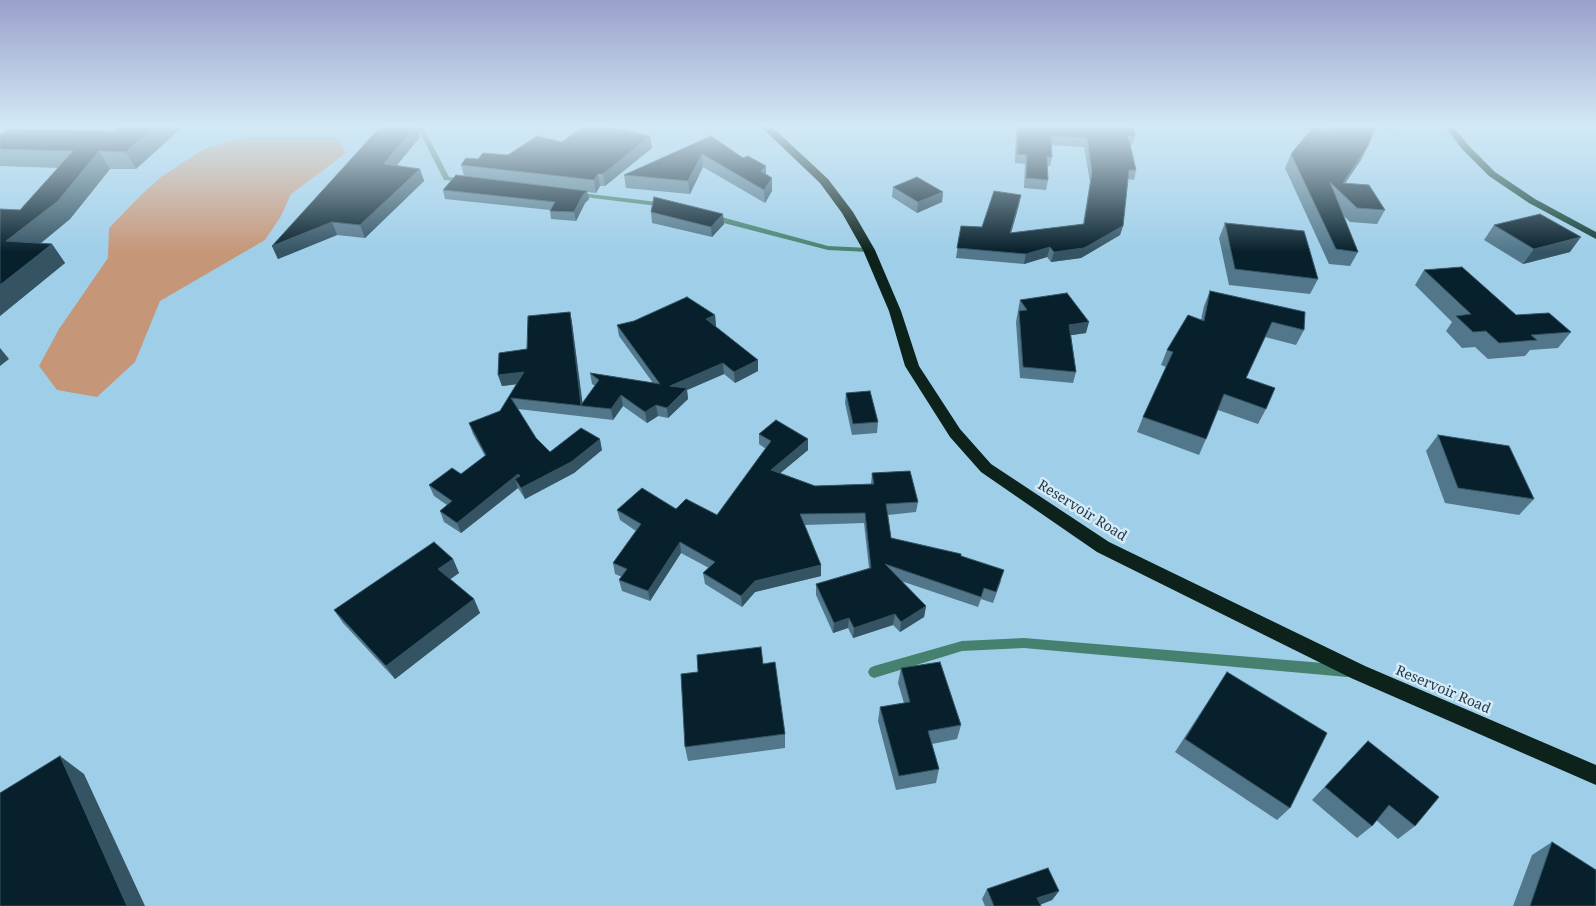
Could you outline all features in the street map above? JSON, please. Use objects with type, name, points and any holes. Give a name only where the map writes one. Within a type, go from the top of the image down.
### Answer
[{"type":"highway","name":"Reservoir Road","points":[[809,167],[824,181],[847,212],[869,250],[895,311],[912,366],[955,433],[986,468],[1103,547],[1358,672],[1596,775]]},
{"type":"main road","points":[[1485,167],[1532,201],[1596,236]]},
{"type":"street","points":[[440,167],[446,179],[475,182]]},
{"type":"street","points":[[571,194],[677,207]]},
{"type":"street","points":[[705,215],[828,248],[869,250]]},
{"type":"street","points":[[874,672],[962,646],[1024,643],[1358,672]]},
{"type":"shaded area","points":[[176,167],[327,167],[291,194],[281,216],[265,240],[160,301],[135,362],[97,397],[57,390],[39,366],[59,329],[108,258],[109,228],[161,177]]},
{"type":"building","points":[[58,167],[86,167],[58,201],[6,241],[52,244],[0,285],[0,209],[20,210]]},
{"type":"building","points":[[344,167],[420,169],[360,225],[332,222],[272,246]]},
{"type":"building","points":[[481,167],[611,167],[603,174],[598,174],[594,180]]},
{"type":"building","points":[[641,167],[695,167],[688,181],[624,175]]},
{"type":"building","points":[[725,167],[765,167],[761,171],[772,178],[764,190]]},
{"type":"building","points":[[1026,167],[1047,167],[1048,180],[1026,178]]},
{"type":"building","points":[[1091,167],[1135,167],[1136,170],[1129,170],[1123,226],[1084,248],[1054,252],[1050,247],[1026,254],[957,248],[961,226],[982,227],[994,191],[1021,195],[1010,233],[1084,224]]},
{"type":"building","points":[[1297,167],[1354,167],[1343,183],[1369,185],[1385,210],[1357,208],[1330,182],[1358,252],[1336,249]]},
{"type":"building","points":[[456,175],[587,191],[574,212],[550,211],[555,202],[443,190]]},
{"type":"building","points":[[917,177],[943,192],[918,202],[893,187]]},
{"type":"building","points":[[654,197],[723,214],[711,227],[651,212]]},
{"type":"building","points":[[1540,214],[1581,237],[1534,249],[1494,225]]},
{"type":"building","points":[[1225,223],[1304,231],[1318,279],[1235,269]]},
{"type":"building","points":[[1462,267],[1516,315],[1549,313],[1571,332],[1531,335],[1537,340],[1499,343],[1486,331],[1473,332],[1456,316],[1471,314],[1424,270]]},
{"type":"building","points":[[1210,291],[1305,312],[1304,330],[1272,322],[1246,378],[1275,388],[1266,409],[1224,394],[1206,439],[1143,417],[1173,352],[1167,350],[1188,315],[1204,321]]},
{"type":"building","points":[[1067,293],[1089,322],[1069,325],[1076,372],[1023,367],[1019,311],[1027,310],[1020,300]]},
{"type":"building","points":[[687,297],[715,315],[706,319],[758,360],[734,372],[723,363],[670,386],[687,388],[667,408],[656,405],[645,412],[621,395],[611,409],[511,398],[536,438],[550,452],[581,428],[600,439],[571,462],[521,488],[515,479],[520,476],[518,474],[457,523],[440,511],[452,501],[429,485],[452,468],[461,474],[486,455],[469,423],[500,411],[524,372],[498,375],[499,353],[527,349],[528,316],[570,312],[581,405],[599,380],[590,373],[660,384],[617,325],[634,321]]},
{"type":"building","points":[[870,391],[878,422],[853,424],[846,393]]},
{"type":"building","points":[[776,420],[808,439],[771,470],[815,486],[874,484],[872,473],[910,471],[918,502],[886,504],[891,538],[961,554],[961,556],[1004,570],[996,592],[984,588],[981,597],[885,564],[926,606],[901,622],[895,614],[854,628],[849,618],[834,623],[816,584],[871,568],[865,513],[800,514],[821,565],[755,581],[741,596],[703,573],[715,562],[680,542],[648,591],[619,580],[627,569],[613,563],[641,524],[617,510],[642,488],[676,509],[686,499],[717,515],[771,441],[759,434]]},
{"type":"building","points":[[1438,435],[1509,446],[1534,499],[1458,488]]},
{"type":"building","points":[[434,542],[453,559],[438,569],[474,599],[386,666],[334,610]]},
{"type":"building","points":[[761,647],[763,664],[775,662],[785,734],[685,747],[681,674],[698,672],[697,655]]},
{"type":"building","points":[[940,662],[961,725],[928,731],[939,769],[899,776],[880,707],[910,702],[901,668]]},
{"type":"building","points":[[1227,672],[1327,733],[1290,808],[1185,739]]},
{"type":"building","points":[[1368,741],[1439,797],[1415,826],[1389,805],[1372,826],[1325,787]]},
{"type":"building","points":[[60,756],[127,906],[0,906],[0,793]]},
{"type":"building","points":[[1552,842],[1596,870],[1596,906],[1530,906]]},
{"type":"building","points":[[1048,868],[1059,891],[1037,898],[1041,906],[994,906],[987,889]]}]
